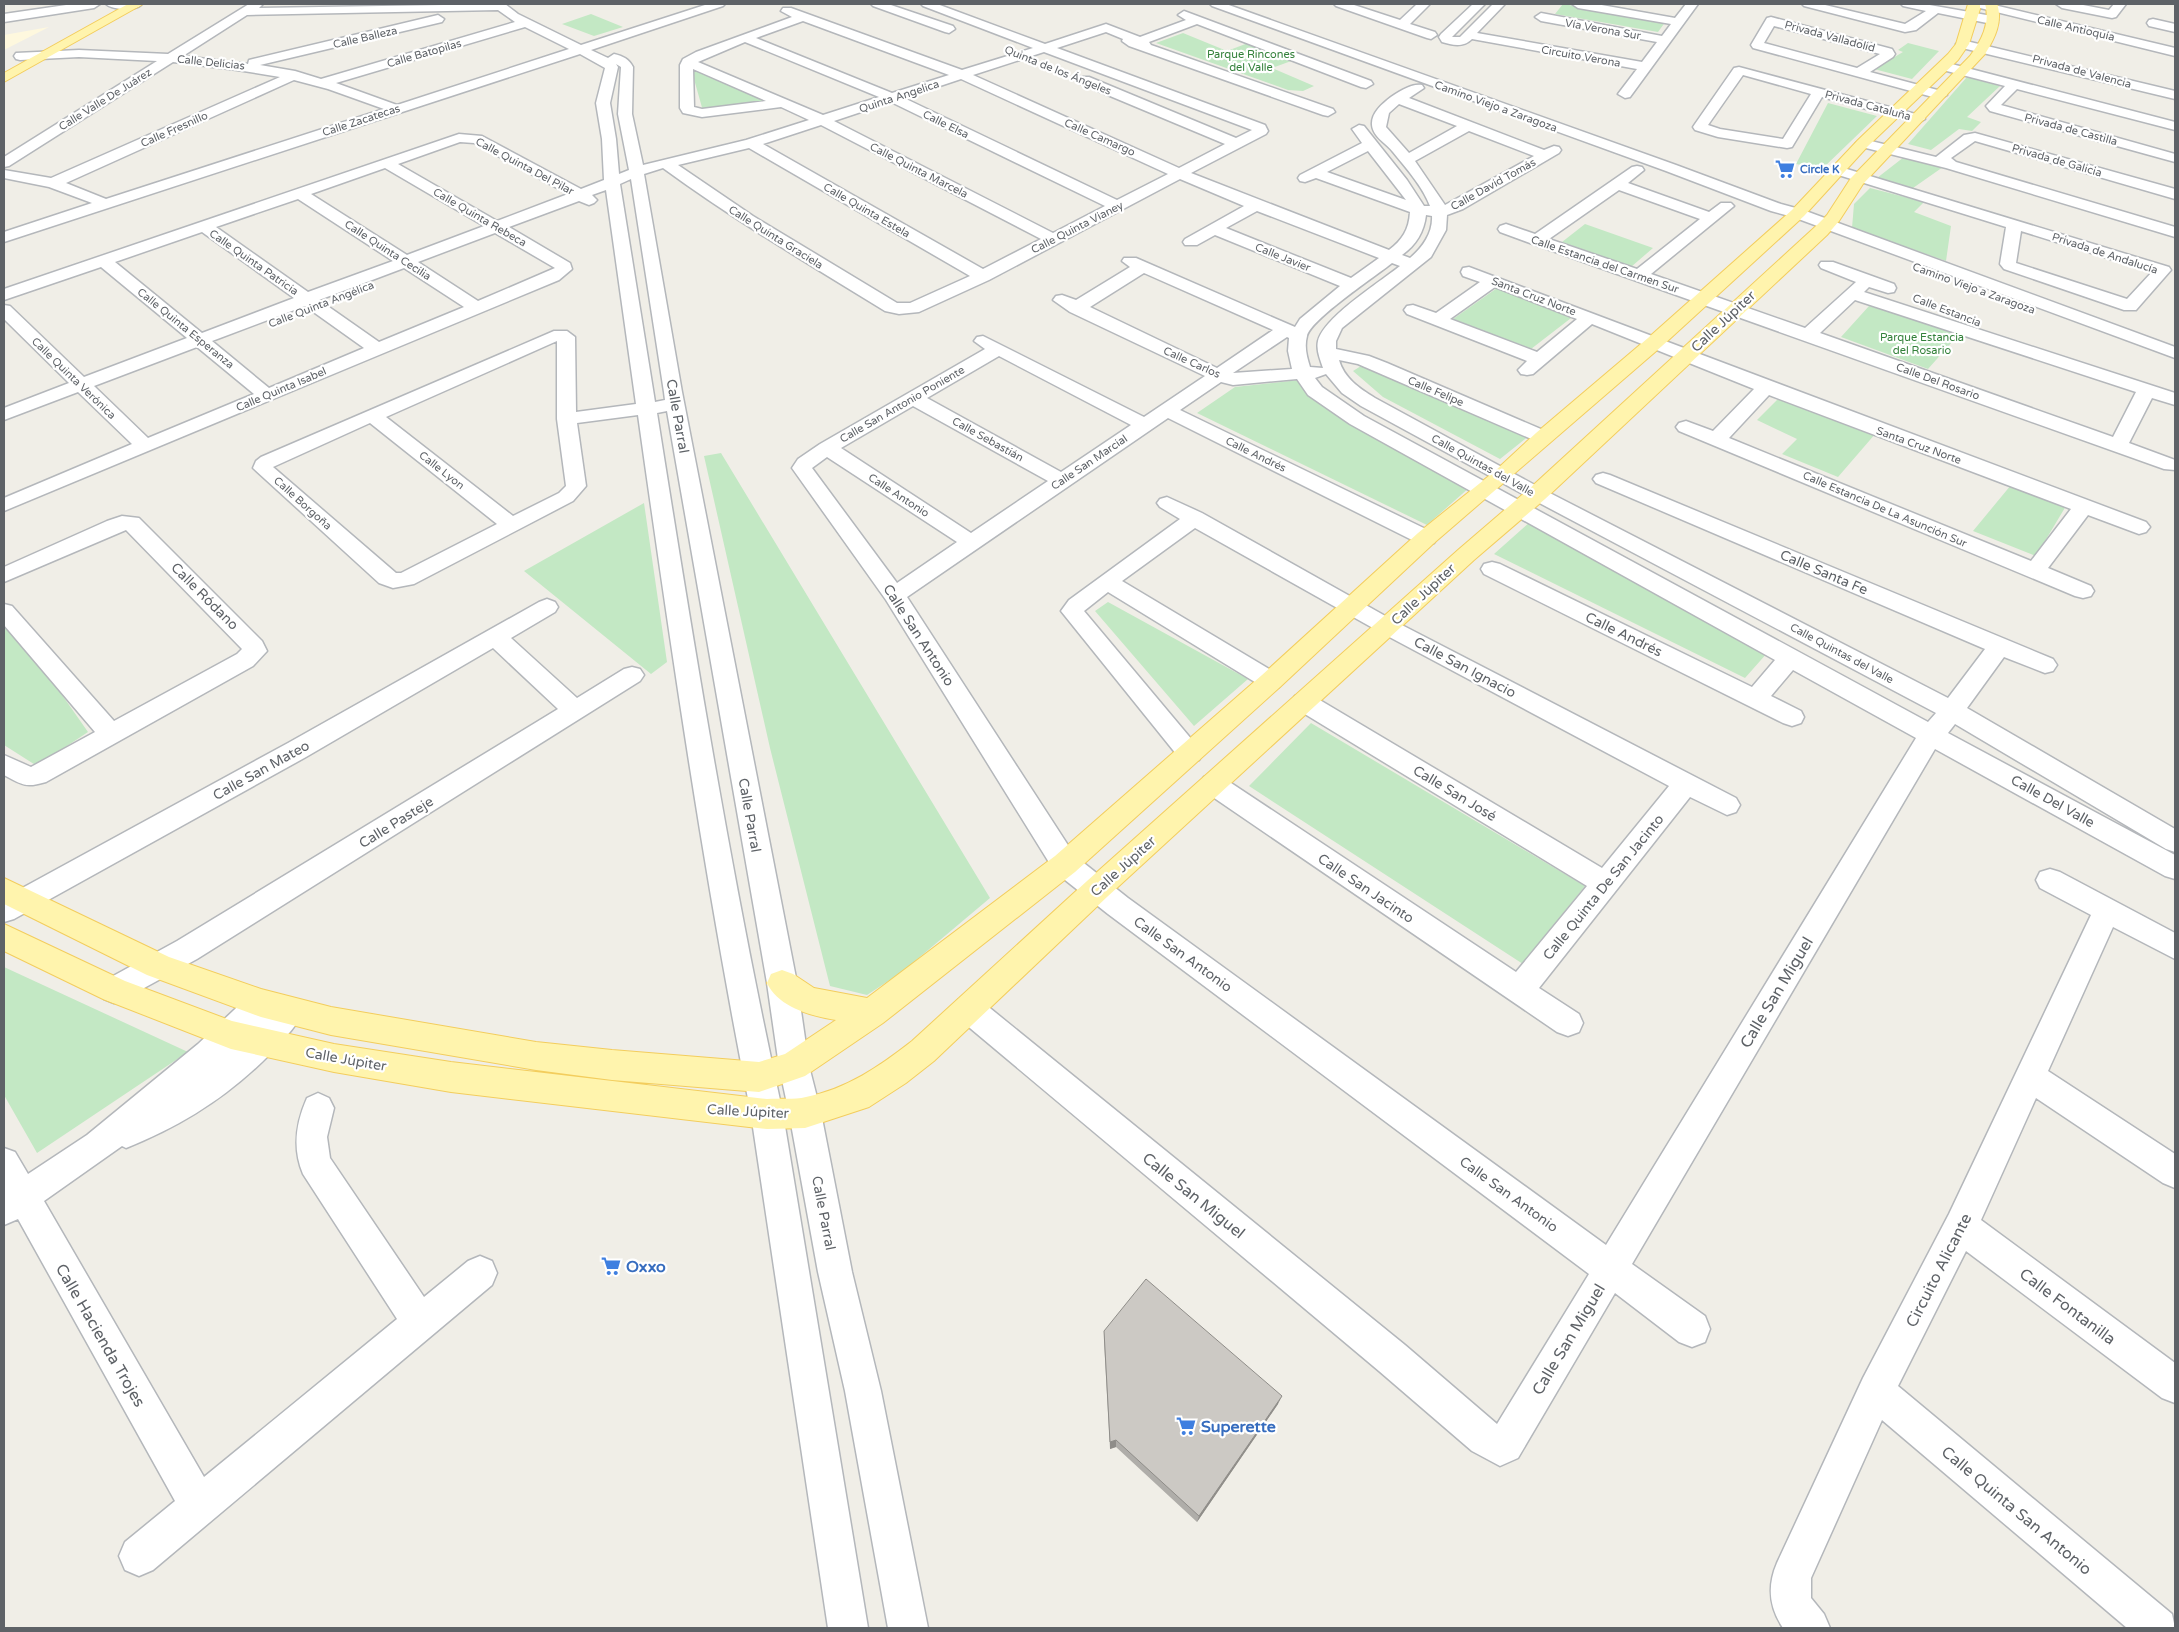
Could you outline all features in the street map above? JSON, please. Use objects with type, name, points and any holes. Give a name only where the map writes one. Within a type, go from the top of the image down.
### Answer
[{"type":"main road","points":[[4,65],[111,6],[136,4]]},
{"type":"main road","points":[[4,78],[52,52],[111,6]]},
{"type":"main road","name":"Calle Júpiter","points":[[10,900],[158,966],[275,1007],[331,1021],[536,1056],[612,1065],[759,1077],[794,1066],[872,1013],[1065,864],[1271,681],[1426,538],[1655,342],[1795,216],[1866,141],[1904,118],[1942,80],[1981,22]]},
{"type":"main road","name":"Calle Júpiter","points":[[4,937],[114,990],[231,1034],[334,1058],[451,1077],[767,1114],[805,1113],[857,1096],[895,1073],[969,1009],[1097,889],[1518,509],[1694,358],[1735,309],[1824,228],[1860,179],[1890,147],[1904,118]]},
{"type":"main road","points":[[782,983],[804,998],[822,1004],[872,1013]]},
{"type":"street","points":[[4,18],[89,4],[93,8],[111,6]]},
{"type":"street","name":"Calle Valle De Juárez","points":[[4,163],[257,4]]},
{"type":"street","name":"Calle Zacatecas","points":[[4,237],[719,4]]},
{"type":"street","points":[[877,4],[960,32]]},
{"type":"street","name":"Quinta de los Ángeles","points":[[928,4],[1260,128],[1260,132]]},
{"type":"street","name":"Camino Viejo a Zaragoza","points":[[1216,4],[1671,168],[2175,362]]},
{"type":"street","points":[[1340,4],[1431,35]]},
{"type":"street","points":[[1402,25],[1424,4]]},
{"type":"street","points":[[1479,4],[1446,37],[1446,40],[1456,42],[1464,40],[1499,4]]},
{"type":"street","name":"Circuito Verona","points":[[1516,44],[1554,4]]},
{"type":"street","points":[[1578,4],[1678,22]]},
{"type":"street","name":"Circuito Verona","points":[[1625,94],[1692,4]]},
{"type":"street","points":[[1808,4],[1905,28],[1912,27],[1931,10]]},
{"type":"street","points":[[1908,4],[1981,22]]},
{"type":"street","points":[[2062,4],[2112,14],[2120,4]]},
{"type":"street","points":[[243,12],[494,6]]},
{"type":"street","name":"Calle Parral","points":[[494,6],[564,41],[627,65],[625,114],[674,398],[782,983],[794,1066],[805,1113],[835,1272],[863,1391],[908,1628]]},
{"type":"street","name":"Calle Balleza","points":[[244,66],[494,6]]},
{"type":"street","name":"Calle Camargo","points":[[788,11],[962,75],[1180,174],[1412,265]]},
{"type":"street","points":[[1184,15],[1366,84]]},
{"type":"street","points":[[784,102],[702,113],[688,110],[686,71],[688,62],[802,17]]},
{"type":"street","points":[[1140,43],[1198,20]]},
{"type":"street","name":"Privada Valladolid","points":[[1857,71],[1889,54],[1888,52],[1771,20],[1757,45],[1857,71],[1942,80]]},
{"type":"street","name":"Calle Antioquía","points":[[1981,22],[2175,45]]},
{"type":"street","name":"Calle Antioquía","points":[[1981,22],[2175,52]]},
{"type":"street","name":"Privada de Valencia","points":[[1981,22],[2029,54],[2175,96]]},
{"type":"street","name":"Calle Batopilas","points":[[322,83],[525,23]]},
{"type":"street","points":[[2153,23],[2175,28]]},
{"type":"street","name":"Vía Verona Sur","points":[[1535,24],[1665,40]]},
{"type":"street","name":"Quinta Angelica","points":[[637,175],[824,121],[1104,29],[1140,43]]},
{"type":"street","name":"Circuito Verona","points":[[1477,37],[1646,67]]},
{"type":"street","name":"Calle Elsa","points":[[745,38],[893,98],[1117,206]]},
{"type":"street","points":[[1140,43],[1328,112]]},
{"type":"street","name":"Calle Parral","points":[[582,48],[607,62],[612,67],[602,102],[609,139],[613,185],[667,545],[716,840],[767,1114],[848,1628]]},
{"type":"street","name":"Quinta de los Ángeles","points":[[1006,48],[1042,62]]},
{"type":"street","name":"Calle Delicias","points":[[20,56],[52,52],[170,58],[244,66],[295,75],[396,109]]},
{"type":"street","name":"Calle Quinta Marcela","points":[[688,62],[784,102],[824,121],[1053,239]]},
{"type":"street","name":"Privada Cataluña","points":[[1817,94],[1787,144],[1718,133],[1700,128],[1740,70],[1904,118]]},
{"type":"street","name":"Quinta de los Ángeles","points":[[1068,73],[1237,144]]},
{"type":"street","name":"Calle Fresnillo","points":[[53,183],[295,75]]},
{"type":"street","points":[[1332,85],[1349,78]]},
{"type":"street","points":[[1942,80],[2018,85],[2175,126]]},
{"type":"street","name":"Privada de Castilla","points":[[2018,85],[1993,106],[1994,108],[2175,158]]},
{"type":"street","points":[[1327,352],[1329,333],[1335,325],[1425,254],[1434,242],[1439,228],[1440,212],[1430,189],[1408,159],[1383,134],[1379,125],[1381,116],[1386,108],[1397,98],[1417,88]]},
{"type":"street","points":[[1298,100],[1315,93]]},
{"type":"street","name":"Calle David Tomás","points":[[1397,98],[1549,152],[1458,206],[1440,212]]},
{"type":"street","points":[[1408,159],[1469,125]]},
{"type":"street","points":[[1292,332],[1306,323],[1352,285],[1393,257],[1413,236],[1418,210],[1405,188],[1369,145],[1359,129]]},
{"type":"street","name":"Calle Quinta Vianey","points":[[891,307],[899,309],[912,308],[983,276],[1260,132]]},
{"type":"street","name":"Privada de Galicia","points":[[1947,161],[1969,138],[1975,137],[2175,194]]},
{"type":"street","name":"Calle Quinta Del Pilar","points":[[386,163],[459,138],[478,139],[585,197]]},
{"type":"street","points":[[1866,141],[1947,161],[2175,232]]},
{"type":"street","name":"Calle Quinta Estela","points":[[751,143],[983,276]]},
{"type":"street","points":[[1299,181],[1369,145]]},
{"type":"street","points":[[4,295],[386,163]]},
{"type":"street","name":"Calle Quinta Rebeca","points":[[386,163],[564,266],[564,269],[558,273]]},
{"type":"street","name":"Calle Quinta Graciela","points":[[668,165],[716,200],[891,307]]},
{"type":"street","points":[[1536,240],[1637,170]]},
{"type":"street","name":"Privada de Andalucía","points":[[1835,172],[1909,196],[1927,198],[2014,224],[2163,270],[2130,306],[2010,266],[2008,264],[2014,224]]},
{"type":"street","points":[[1315,173],[1418,210],[1440,212]]},
{"type":"street","points":[[4,174],[53,183],[104,203]]},
{"type":"street","name":"Calle Quinta Angélica","points":[[4,427],[86,389],[501,230],[637,175]]},
{"type":"street","points":[[1617,184],[1710,218]]},
{"type":"street","name":"Calle Quinta Cecilia","points":[[299,193],[477,308]]},
{"type":"street","points":[[1191,242],[1256,205]]},
{"type":"street","points":[[1639,276],[1726,206]]},
{"type":"street","name":"Calle Quinta Patricia","points":[[204,226],[377,349]]},
{"type":"street","name":"Camino Viejo a Zaragoza","points":[[1824,228],[2175,353]]},
{"type":"street","name":"Calle Javier","points":[[1214,229],[1352,285]]},
{"type":"street","name":"Calle Estancia del Carmen Sur","points":[[1506,229],[1704,298]]},
{"type":"street","name":"Calle Quinta Esperanza","points":[[104,260],[268,395]]},
{"type":"street","name":"Calle Carlos","points":[[1292,332],[1136,264],[1069,304],[1218,375],[1233,379],[1333,371]]},
{"type":"street","name":"Calle Estancia","points":[[1827,265],[2018,338],[2064,361]]},
{"type":"street","name":"Santa Cruz Norte","points":[[1469,272],[1655,342],[1766,388],[2139,527]]},
{"type":"street","name":"Calle Quinta Isabel","points":[[6,501],[145,446],[558,273]]},
{"type":"street","points":[[1808,335],[1866,280]]},
{"type":"street","points":[[1437,320],[1493,281]]},
{"type":"street","name":"Calle Estancia","points":[[1853,294],[2064,361],[2175,399]]},
{"type":"street","name":"Calle Del Rosario","points":[[1704,298],[2171,465]]},
{"type":"street","name":"Calle Quinta Verónica","points":[[4,310],[145,446]]},
{"type":"street","points":[[1413,310],[1534,365],[1590,318]]},
{"type":"street","name":"Calle Quintas del Valle","points":[[1292,332],[1302,374],[1315,391],[1356,420],[1492,483],[1537,494],[1952,711]]},
{"type":"street","name":"Calle San Marcial","points":[[894,595],[1218,375],[1292,332]]},
{"type":"street","name":"Calle Borgoña","points":[[558,335],[566,337],[567,412],[575,490],[512,525],[406,579],[393,581],[262,466],[268,461],[558,335]]},
{"type":"street","name":"Calle San Antonio Poniente","points":[[817,454],[914,398],[990,345],[1144,425]]},
{"type":"street","name":"Calle Quintas del Valle","points":[[1327,352],[1333,371],[1349,389],[1492,483],[1518,509],[1789,658],[1932,734]]},
{"type":"street","name":"Calle Felipe","points":[[1327,352],[1363,360],[1381,367],[1543,437]]},
{"type":"street","points":[[1717,439],[1766,388]]},
{"type":"street","name":"Calle Quinta Angélica","points":[[4,414],[86,389]]},
{"type":"street","points":[[2118,446],[2146,390]]},
{"type":"street","points":[[567,412],[674,398]]},
{"type":"street","name":"Calle Sebastián","points":[[914,398],[1062,481]]},
{"type":"street","name":"Calle Andrés","points":[[1166,410],[1426,538]]},
{"type":"street","name":"Calle Lyon","points":[[373,416],[512,525]]},
{"type":"street","name":"Calle Estancia De La Asunción Sur","points":[[1686,427],[2083,591]]},
{"type":"street","name":"Calle Antonio","points":[[817,454],[971,542]]},
{"type":"street","name":"Calle San Antonio","points":[[817,454],[802,468],[894,595],[1065,864],[1692,1329]]},
{"type":"street","name":"Calle Santa Fe","points":[[1603,479],[2045,665]]},
{"type":"street","name":"Calle San Ignacio","points":[[1168,503],[1388,626],[1727,805]]},
{"type":"street","points":[[2035,571],[2084,506]]},
{"type":"street","points":[[1190,753],[1072,611],[1107,582],[1196,518]]},
{"type":"street","name":"Calle Ródano","points":[[4,575],[114,526],[122,523],[132,523],[254,647],[252,655],[245,660],[32,777],[24,776],[4,764]]},
{"type":"street","name":"Calle Andrés","points":[[1492,569],[1755,700]]},
{"type":"street","points":[[1107,582],[1271,681]]},
{"type":"street","name":"Calle San Mateo","points":[[10,900],[497,638],[547,607]]},
{"type":"street","points":[[4,611],[110,733]]},
{"type":"street","points":[[497,638],[576,711]]},
{"type":"street","name":"Calle San Miguel","points":[[969,1009],[1392,1358],[1485,1438],[1500,1447],[1505,1445],[1932,734],[1952,711],[1999,647]]},
{"type":"street","points":[[1789,658],[1755,700],[1792,717]]},
{"type":"street","name":"Calle Pasteje","points":[[114,990],[158,966],[632,675]]},
{"type":"street","name":"Calle San José","points":[[1304,702],[1606,884]]},
{"type":"street","name":"Calle Del Valle","points":[[1952,711],[2175,842]]},
{"type":"street","name":"Calle Del Valle","points":[[1932,734],[2175,868]]},
{"type":"street","name":"Calle San Jacinto","points":[[1214,784],[1519,991],[1568,1022]]},
{"type":"street","name":"Calle Quinta De San Jacinto","points":[[1519,991],[1686,784]]},
{"type":"street","points":[[2050,880],[2175,947]]},
{"type":"street","name":"Circuito Alicante","points":[[1810,1628],[1792,1606],[1788,1591],[1791,1577],[1876,1391],[1961,1226],[2108,910]]},
{"type":"street","points":[[13,1202],[98,1146],[231,1034],[275,1007]]},
{"type":"street","points":[[98,1146],[174,1111],[222,1079],[262,1042],[275,1007]]},
{"type":"street","points":[[2030,1076],[2175,1172]]},
{"type":"street","points":[[318,1108],[311,1137],[314,1163],[421,1323]]},
{"type":"street","name":"Calle Hacienda Trojes","points":[[4,1163],[13,1202],[199,1506]]},
{"type":"street","name":"Calle Fontanilla","points":[[1961,1226],[2175,1385]]},
{"type":"street","points":[[139,1556],[480,1273]]},
{"type":"street","name":"Calle Quinta San Antonio","points":[[1876,1391],[2158,1628]]},
{"type":"shaded area","points":[[49,27],[4,50],[4,35]]},
{"type":"green space","points":[[1563,4],[1666,21],[1658,32],[1555,14]]},
{"type":"green space","points":[[591,14],[623,27],[594,36],[562,24]]},
{"type":"green space","name":"Parque Rincones del Valle","points":[[1183,33],[1227,51],[1248,43],[1294,60],[1272,68],[1314,86],[1303,91],[1288,90],[1156,43]]},
{"type":"green space","points":[[1908,43],[1939,51],[1912,79],[1874,69],[1903,52],[1898,50]]},
{"type":"green space","points":[[698,70],[763,100],[762,103],[703,111],[692,72]]},
{"type":"green space","points":[[1967,77],[2000,86],[1967,117],[1981,122],[1972,131],[1959,129],[1931,150],[1908,144]]},
{"type":"green space","points":[[1828,103],[1877,116],[1822,169],[1796,164]]},
{"type":"green space","points":[[1904,157],[1943,167],[1913,188],[1877,178]]},
{"type":"green space","points":[[1870,188],[1924,202],[1914,212],[1951,226],[1946,261],[1852,228],[1854,204]]},
{"type":"green space","points":[[1585,224],[1653,248],[1631,267],[1562,242]]},
{"type":"green space","points":[[1500,286],[1575,315],[1531,349],[1453,319]]},
{"type":"green space","name":"Parque Estancia del Rosario","points":[[1869,306],[1960,333],[1928,369],[1841,337]]},
{"type":"green space","points":[[1361,366],[1530,435],[1500,459],[1383,397],[1353,371]]},
{"type":"green space","points":[[1299,380],[1324,407],[1470,487],[1427,525],[1197,413],[1235,387]]},
{"type":"green space","points":[[1781,396],[1876,433],[1838,477],[1782,454],[1797,439],[1757,420]]},
{"type":"green space","points":[[721,453],[990,898],[902,972],[867,995],[830,986],[770,748],[704,456]]},
{"type":"green space","points":[[2011,485],[2066,506],[2036,556],[1973,531]]},
{"type":"green space","points":[[644,503],[667,662],[651,674],[524,571]]},
{"type":"green space","points":[[1530,522],[1768,652],[1745,678],[1494,554]]},
{"type":"green space","points":[[1108,602],[1248,679],[1194,726],[1095,611]]},
{"type":"green space","points":[[4,612],[88,732],[37,766],[4,745]]},
{"type":"green space","points":[[1311,723],[1585,886],[1523,964],[1249,786]]},
{"type":"green space","points":[[4,967],[188,1052],[37,1153],[4,1095]]},
{"type":"building","name":"Superette","points":[[1146,1279],[1282,1396],[1199,1516],[1116,1440],[1110,1442],[1104,1331]]},
{"type":"place","name":"Circle K","points":[[1785,169]]},
{"type":"place","name":"Oxxo","points":[[611,1266]]},
{"type":"place","name":"Superette","points":[[1186,1426]]}]
